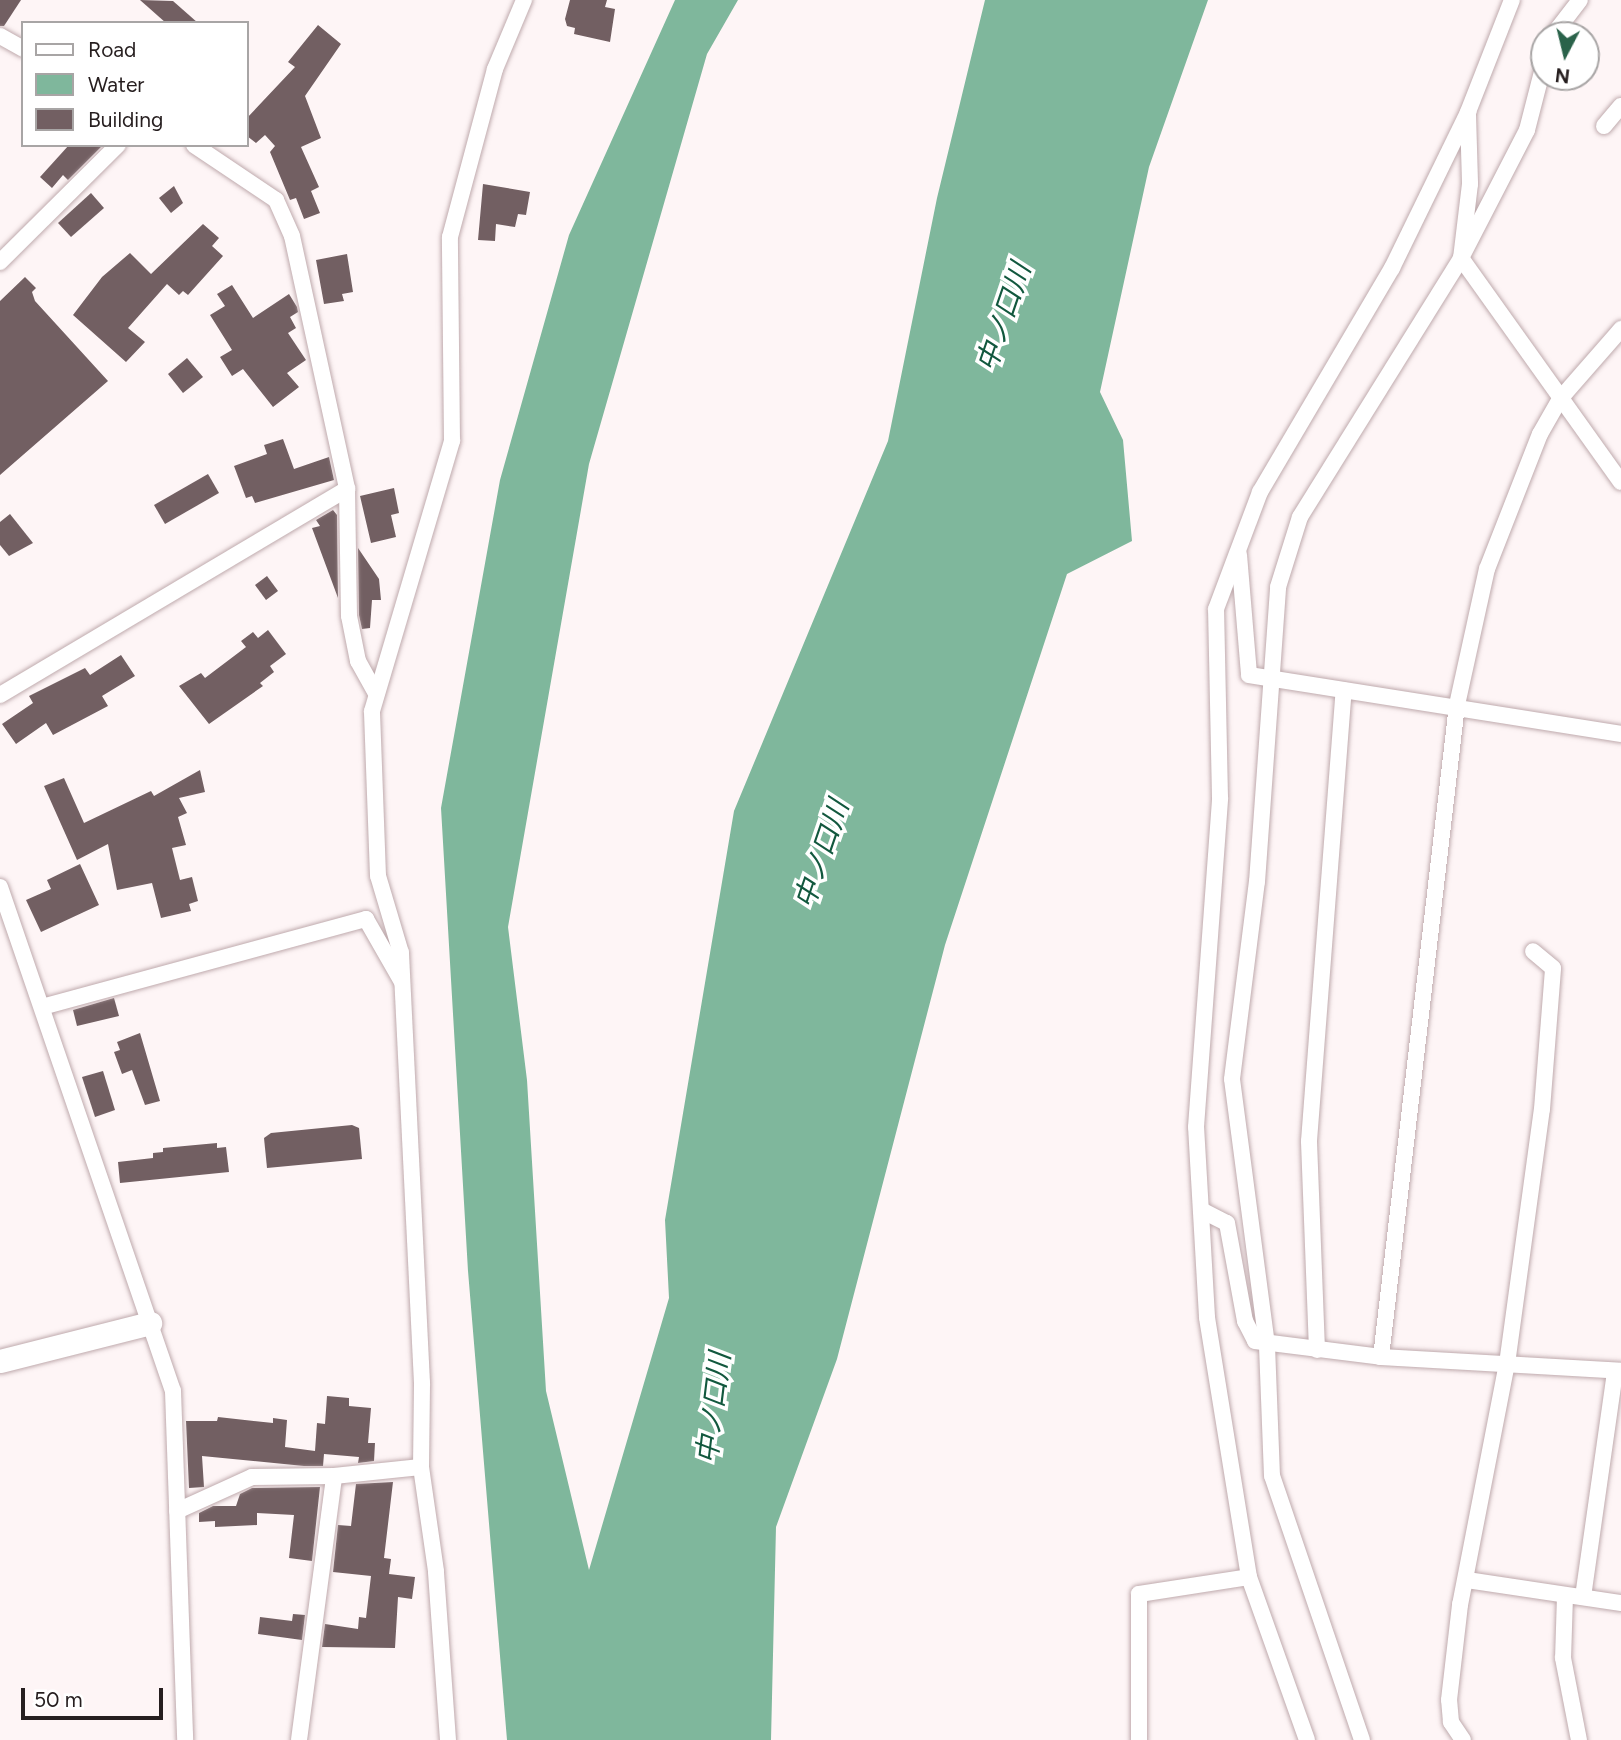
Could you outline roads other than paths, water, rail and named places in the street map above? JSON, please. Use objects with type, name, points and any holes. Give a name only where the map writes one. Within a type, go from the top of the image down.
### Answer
[{"type":"street","points":[[448,1740],[436,1571],[421,1467],[422,1383],[401,953],[379,876],[372,711],[452,441],[450,237],[495,69],[524,0]]},
{"type":"street","points":[[1307,1740],[1249,1577],[1207,1317],[1196,1127],[1220,798],[1213,643],[1216,609],[1260,492],[1392,268],[1468,112],[1512,0]]},
{"type":"street","points":[[1564,21],[1580,0]]},
{"type":"street","points":[[0,36],[21,48]]},
{"type":"street","points":[[1362,1740],[1272,1476],[1267,1345],[1233,1079],[1257,882],[1274,679],[1278,587],[1300,517],[1461,258],[1527,130],[1537,91]]},
{"type":"street","points":[[1604,126],[1621,106]]},
{"type":"street","points":[[1468,112],[1470,184],[1461,258],[1621,482]]},
{"type":"street","points":[[0,262],[116,147]]},
{"type":"street","points":[[197,147],[276,200],[292,236],[347,489],[349,616],[358,661],[376,693]]},
{"type":"street","points":[[1381,1357],[1457,705],[1487,569],[1539,434],[1560,399],[1621,329]]},
{"type":"street","points":[[0,695],[347,489]]},
{"type":"street","points":[[1239,550],[1249,675],[1457,705],[1621,734]]},
{"type":"street","points":[[1317,1350],[1309,1141],[1345,690]]},
{"type":"street","points":[[0,887],[173,1391],[185,1740]]},
{"type":"street","points":[[42,1007],[366,919],[403,984]]},
{"type":"street","points":[[1463,1740],[1451,1722],[1449,1700],[1467,1580],[1507,1364],[1542,1109],[1553,968],[1533,951]]},
{"type":"street","points":[[1201,1210],[1227,1223],[1245,1321],[1255,1342],[1381,1357],[1618,1371],[1583,1597]]},
{"type":"street","points":[[0,1361],[150,1323]]},
{"type":"street","points":[[177,1511],[252,1477],[334,1476],[421,1467]]},
{"type":"street","points":[[299,1740],[334,1476]]},
{"type":"street","points":[[1139,1740],[1139,1594],[1249,1577]]},
{"type":"street","points":[[1467,1580],[1621,1603]]},
{"type":"street","points":[[1565,1596],[1563,1658],[1579,1740]]},
{"type":"street","points":[[440,1740],[446,1713]]},
{"type":"water","name":"中ノ口川","points":[[675,0],[738,0],[707,54],[589,464],[508,927],[527,1080],[546,1391],[589,1570],[669,1298],[665,1220],[734,811],[888,441],[937,198],[985,0],[1208,0],[1149,167],[1100,392],[1123,440],[1132,541],[1067,574],[945,945],[837,1359],[776,1527],[771,1740],[507,1740],[468,1271],[441,808],[500,480],[569,235]]}]
